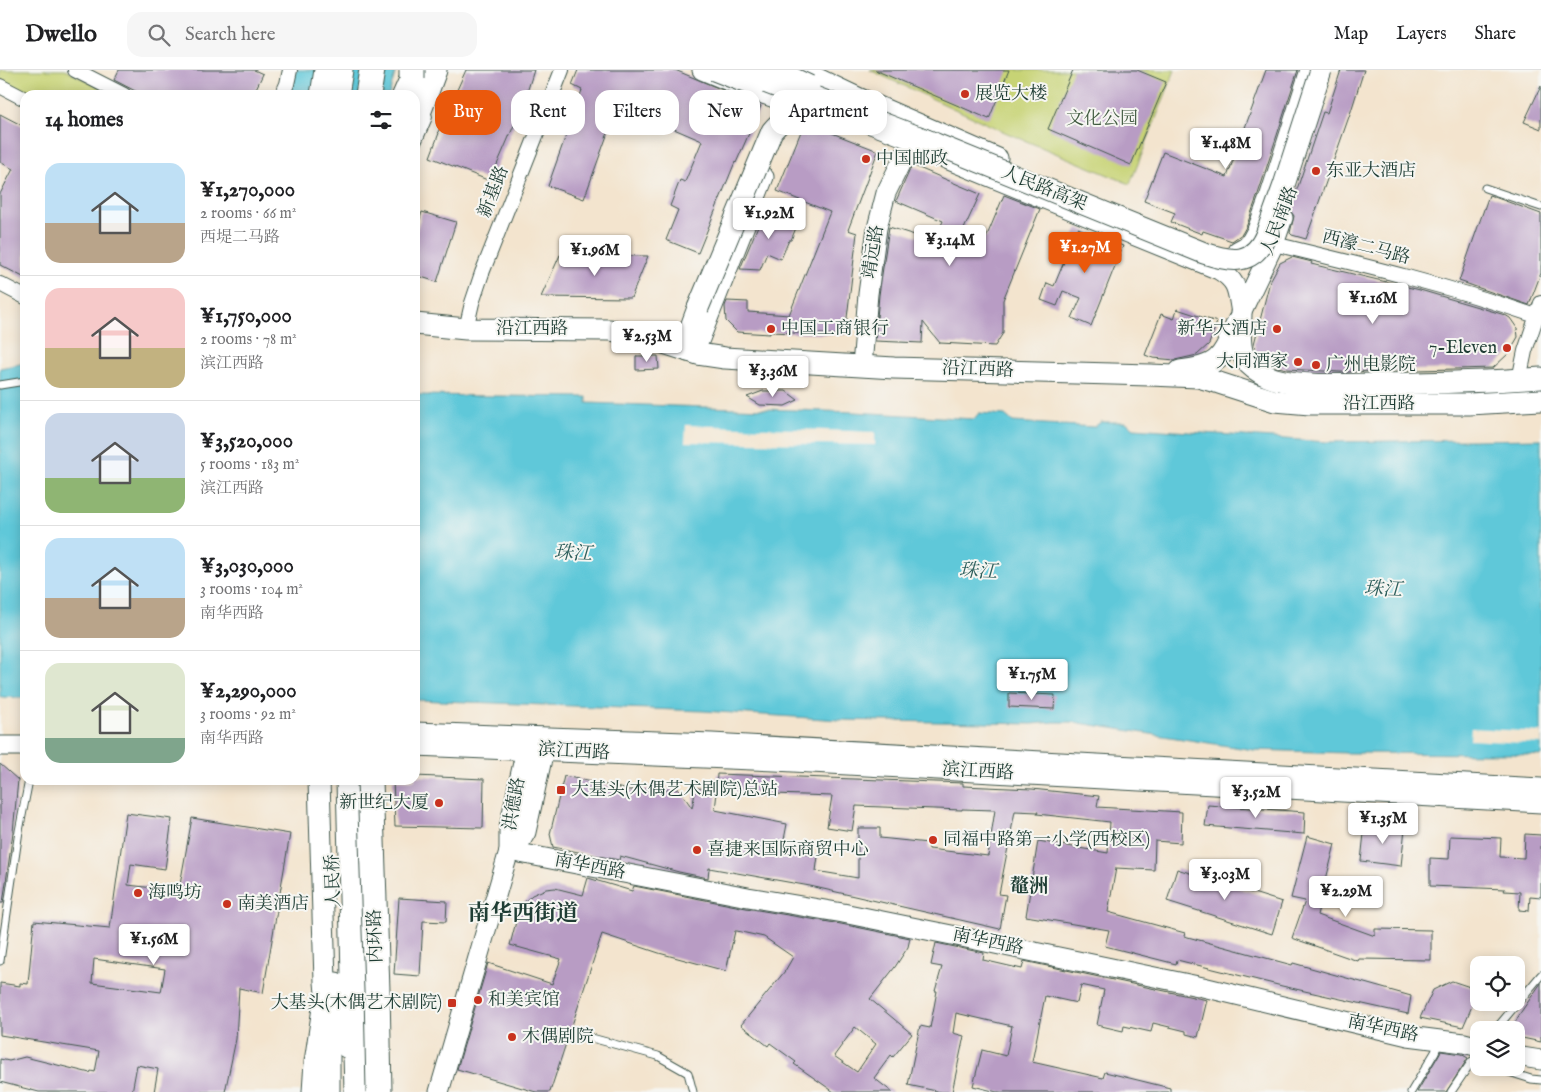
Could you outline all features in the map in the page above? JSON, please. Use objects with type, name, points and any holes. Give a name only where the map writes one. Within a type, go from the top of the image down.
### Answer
[{"type":"highway","points":[[369,90],[372,70]]},
{"type":"highway","points":[[410,90],[412,70]]},
{"type":"highway","points":[[420,108],[434,70]]},
{"type":"highway","points":[[739,70],[921,144]]},
{"type":"highway","name":"内环路","points":[[349,785],[358,1092]]},
{"type":"highway","name":"内环路","points":[[370,785],[379,1092]]},
{"type":"main road","points":[[322,90],[325,70]]},
{"type":"main road","points":[[339,90],[342,70]]},
{"type":"main road","points":[[346,90],[349,70]]},
{"type":"main road","points":[[404,90],[412,70]]},
{"type":"main road","points":[[418,90],[425,70]]},
{"type":"main road","points":[[702,70],[770,97]]},
{"type":"main road","points":[[714,70],[770,92]]},
{"type":"main road","points":[[756,70],[831,90]]},
{"type":"main road","points":[[801,70],[843,90]]},
{"type":"main road","name":"人民南路","points":[[1211,257],[1233,252],[1246,246],[1251,241],[1270,195],[1310,70]]},
{"type":"main road","name":"人民路高架","points":[[921,144],[1204,254],[1229,260],[1240,259],[1256,251],[1263,243],[1321,70]]},
{"type":"main road","name":"人民南路","points":[[1241,313],[1274,244],[1332,70]]},
{"type":"main road","points":[[774,74],[784,90]]},
{"type":"main road","points":[[774,74],[1057,206],[1211,257]]},
{"type":"main road","points":[[887,110],[1211,257],[1233,281],[1241,313],[1224,352],[1220,358],[1212,363],[1195,369],[1150,375]]},
{"type":"main road","points":[[887,132],[921,144]]},
{"type":"main road","points":[[887,134],[921,144]]},
{"type":"main road","points":[[688,351],[688,335],[698,308],[770,135]]},
{"type":"main road","points":[[688,351],[700,339],[781,135]]},
{"type":"main road","name":"靖远路","points":[[862,366],[868,294],[877,228],[886,193],[921,144]]},
{"type":"main road","name":"沿江西路","points":[[1241,313],[1243,355],[1256,370],[1276,379],[1302,383],[1330,384],[1470,382],[1541,378]]},
{"type":"main road","name":"沿江西路","points":[[420,324],[466,329],[610,330],[631,333],[688,351],[725,358],[862,366],[1198,378],[1219,382],[1275,401],[1310,404],[1469,404],[1541,400]]},
{"type":"main road","name":"滨江西路","points":[[420,733],[535,745],[1541,802]]},
{"type":"main road","name":"洪德路","points":[[439,1092],[509,851],[509,828],[535,745]]},
{"type":"main road","points":[[0,746],[20,746]]},
{"type":"main road","name":"滨江西路","points":[[420,746],[790,747],[1541,788]]},
{"type":"main road","name":"人民桥","points":[[319,785],[331,982]]},
{"type":"main road","name":"人民桥","points":[[330,785],[331,982]]},
{"type":"main road","name":"南华西路","points":[[509,851],[748,897],[843,913],[1211,989],[1408,1036],[1440,1040],[1470,1052]]},
{"type":"main road","points":[[312,1092],[314,1062],[331,982]]},
{"type":"main road","points":[[330,1092],[329,1026],[331,982]]},
{"type":"main road","points":[[331,982],[339,1092]]},
{"type":"main road","points":[[331,982],[345,1037],[349,1092]]},
{"type":"main road","points":[[1525,1057],[1541,1060]]},
{"type":"street","points":[[75,70],[114,90]]},
{"type":"street","points":[[420,128],[444,70]]},
{"type":"street","name":"新基路","points":[[466,329],[482,273],[562,70]]},
{"type":"street","points":[[0,86],[20,96]]},
{"type":"street","name":"西濠二马路","points":[[1274,244],[1538,310]]},
{"type":"street","points":[[0,284],[20,294]]},
{"type":"street","points":[[1519,380],[1525,350],[1538,310]]},
{"type":"lane","points":[[1485,188],[1541,207]]},
{"type":"lane","points":[[0,385],[20,382]]},
{"type":"lane","points":[[0,961],[19,831],[28,785]]},
{"type":"lane","points":[[1502,1021],[1541,974]]},
{"type":"lane","points":[[588,1036],[658,1056],[688,1073],[692,1092]]},
{"type":"lane","points":[[1412,1092],[1440,1040]]},
{"type":"lane","points":[[1451,1092],[1470,1058]]},
{"type":"lane","points":[[1521,1076],[1541,1080]]},
{"type":"green space","points":[[0,70],[65,70],[105,90],[20,91],[0,80]]},
{"type":"green space","name":"文化公园","points":[[870,70],[1175,70],[1130,184],[1007,133]]},
{"type":"water","points":[[296,70],[396,70],[390,90],[290,90]]},
{"type":"water","points":[[20,364],[20,698],[0,697],[0,368]]},
{"type":"water","name":"珠江","points":[[420,395],[587,397],[587,403],[854,412],[974,419],[979,413],[1005,415],[1013,422],[1094,427],[1101,422],[1126,422],[1134,428],[1327,442],[1541,439],[1541,756],[1254,750],[1073,722],[1032,724],[840,720],[703,711],[420,700]]},
{"type":"pier","points":[[686,425],[875,432],[875,445],[685,442]]},
{"type":"pier","points":[[1471,728],[1541,732],[1541,744],[1470,740]]},
{"type":"building","points":[[119,70],[254,70],[263,74],[255,90],[133,90],[114,80]]},
{"type":"building","points":[[466,70],[534,70],[528,90],[511,90],[511,132],[490,181],[430,157],[438,135],[501,135],[501,90],[457,90]]},
{"type":"building","points":[[578,70],[675,70],[723,90],[689,90],[689,135],[748,135],[735,162],[698,253],[666,240],[678,210],[670,206],[680,180],[685,182],[702,141],[679,131],[679,90],[595,90],[595,135],[607,135],[584,199],[548,186],[566,135],[585,135],[585,90],[572,85]]},
{"type":"building","name":"展览大楼","points":[[875,70],[1009,70],[989,119]]},
{"type":"building","points":[[1073,70],[1137,70],[1166,82],[1131,165],[1048,129]]},
{"type":"building","points":[[1266,70],[1298,70],[1258,194],[1242,234],[1232,241],[1203,231],[1202,234],[1171,222],[1175,213],[1144,201],[1163,152],[1227,177]]},
{"type":"building","name":"东亚大酒店","points":[[1341,70],[1364,70],[1306,239],[1290,233],[1294,216],[1290,210],[1323,112],[1327,113]]},
{"type":"building","points":[[1541,86],[1541,129],[1524,122]]},
{"type":"building","points":[[0,114],[20,124],[20,275],[0,265],[0,194],[13,169],[0,162]]},
{"type":"building","points":[[800,135],[837,135],[878,151],[848,230],[857,233],[845,335],[737,332],[726,321],[725,306],[727,301],[748,302],[748,312],[789,315],[830,212],[777,191]]},
{"type":"building","points":[[912,165],[980,194],[964,229],[986,238],[1004,195],[1040,209],[1003,300],[1003,333],[995,346],[940,343],[923,322],[922,343],[875,341],[879,295],[889,227],[934,241],[943,221],[896,201]]},
{"type":"building","points":[[1489,195],[1541,214],[1541,273],[1529,305],[1459,281]]},
{"type":"building","points":[[765,209],[798,223],[791,240],[789,240],[781,259],[767,253],[760,270],[740,269]]},
{"type":"building","points":[[422,212],[456,222],[437,282],[420,277],[420,219]]},
{"type":"building","points":[[1078,228],[1123,246],[1091,326],[1072,318],[1081,298],[1063,291],[1057,306],[1041,300],[1047,283],[1054,286]]},
{"type":"building","points":[[560,255],[648,256],[631,298],[541,297]]},
{"type":"building","points":[[1292,257],[1312,262],[1311,264],[1420,290],[1505,315],[1510,318],[1517,328],[1518,337],[1508,354],[1493,368],[1341,372],[1278,367],[1260,357],[1256,353],[1254,344],[1270,281],[1280,263]]},
{"type":"building","points":[[1177,309],[1217,322],[1209,344],[1197,355],[1175,360],[1153,358],[1145,355],[1161,314],[1174,319]]},
{"type":"building","points":[[636,356],[658,356],[659,369],[636,370]]},
{"type":"building","points":[[763,391],[786,391],[798,400],[785,406],[760,405],[747,397]]},
{"type":"building","points":[[1009,693],[1055,695],[1054,709],[1009,707]]},
{"type":"building","points":[[0,764],[18,780],[3,903],[0,903]]},
{"type":"building","points":[[717,774],[963,783],[963,786],[1032,789],[1099,796],[1097,807],[1182,812],[1181,843],[1155,841],[1154,870],[1116,868],[1108,912],[1185,933],[1184,936],[1292,965],[1293,963],[1411,996],[1408,1014],[1177,960],[1176,964],[1105,946],[1109,930],[1026,916],[1038,841],[1108,853],[1110,822],[1037,814],[1038,812],[1015,811],[999,894],[1006,895],[1000,929],[810,886],[709,868],[708,878],[620,856],[619,860],[553,847],[550,834],[564,776],[629,790],[679,789],[692,808],[696,788],[716,789]],"holes":[[[717,792],[832,796],[827,827],[852,831],[856,806],[995,810],[988,856],[929,849],[928,843],[880,838],[880,828],[858,828],[858,878],[816,871],[818,856],[782,850],[787,824],[715,810]]]},
{"type":"building","name":"新世纪大厦","points":[[420,776],[484,779],[483,828],[395,826],[393,785],[420,785]]},
{"type":"building","points":[[1208,805],[1305,812],[1304,834],[1205,826]]},
{"type":"building","points":[[126,813],[172,819],[165,869],[131,864],[128,885],[162,889],[161,894],[178,896],[192,818],[290,834],[263,993],[239,988],[236,1039],[225,1092],[154,1092],[158,1069],[137,1065],[132,1092],[39,1092],[0,1082],[0,1059],[9,1061],[25,1057],[90,1073],[91,1071],[95,1072],[99,1051],[0,1035],[0,983],[20,986],[20,983],[28,984],[34,921],[110,928]],"holes":[[[94,959],[165,969],[161,992],[92,983]]]},
{"type":"building","points":[[1365,824],[1405,828],[1401,866],[1361,861]]},
{"type":"building","points":[[1525,834],[1541,835],[1541,897],[1530,896],[1529,911],[1519,910],[1520,892],[1504,891],[1505,889],[1430,886],[1430,858],[1449,859],[1450,836],[1501,838],[1500,857],[1524,858]]},
{"type":"building","points":[[1307,836],[1335,844],[1317,915],[1375,936],[1375,929],[1431,930],[1431,960],[1359,959],[1358,961],[1292,938],[1305,901],[1291,898]]},
{"type":"building","points":[[1177,869],[1282,902],[1272,934],[1167,901]]},
{"type":"building","points":[[588,878],[632,891],[634,886],[910,938],[908,947],[895,967],[870,999],[912,1034],[893,1057],[891,1055],[874,1078],[892,1092],[834,1092],[794,1064],[796,1062],[770,1043],[768,1046],[741,1025],[785,971],[793,957],[764,937],[737,931],[735,931],[726,971],[659,953],[602,934],[550,1092],[536,1092],[457,1069],[488,963],[552,984],[561,959],[510,945],[520,906],[532,895],[546,889],[555,888],[583,895]],"holes":[[[855,1027],[876,1044],[857,1072],[834,1056]]]},
{"type":"building","points":[[399,898],[447,901],[446,922],[423,921],[420,976],[394,974]]},
{"type":"building","points":[[936,943],[984,953],[983,960],[1022,969],[1024,961],[1207,1000],[1198,1037],[1186,1034],[1186,1031],[1153,1023],[1151,1032],[1124,1026],[1123,1031],[1097,1025],[1104,990],[1081,985],[1077,1003],[1045,996],[1032,1062],[1103,1078],[1105,1072],[1170,1088],[1170,1092],[997,1092],[973,1086],[982,1050],[1006,1056],[1012,1026],[956,1013],[953,1033],[964,1036],[952,1092],[941,1092],[908,1085],[920,1026],[930,1028],[937,991],[935,991],[942,967],[931,965]]},
{"type":"building","points":[[1452,981],[1470,987],[1470,1011],[1463,1027],[1420,1018],[1433,990]]},
{"type":"building","points":[[1541,983],[1541,1042],[1525,1039],[1525,1021],[1516,1021],[1522,1011],[1525,1011],[1525,1006]]},
{"type":"building","points":[[1441,1051],[1461,1054],[1468,1058],[1446,1092],[1417,1092]]},
{"type":"place","name":"展览大楼","points":[[965,94]]},
{"type":"place","name":"中国邮政","points":[[866,159]]},
{"type":"place","name":"东亚大酒店","points":[[1316,171]]},
{"type":"place","name":"中国工商银行","points":[[771,329]]},
{"type":"place","name":"新华大酒店","points":[[1277,329]]},
{"type":"place","name":"7-Eleven","points":[[1507,348]]},
{"type":"place","name":"大同酒家","points":[[1298,362]]},
{"type":"place","name":"广州电影院","points":[[1316,365]]},
{"type":"place","name":"大基头(木偶艺术剧院)总站","points":[[561,790]]},
{"type":"place","name":"新世纪大厦","points":[[439,803]]},
{"type":"place","name":"同福中路第一小学(西校区)","points":[[933,840]]},
{"type":"place","name":"喜捷来国际商贸中心","points":[[697,850]]},
{"type":"place","name":"海鸣坊","points":[[138,893]]},
{"type":"place","name":"南美酒店","points":[[227,904]]},
{"type":"place","name":"和美宾馆","points":[[478,1000]]},
{"type":"place","name":"大基头(木偶艺术剧院)","points":[[452,1003]]},
{"type":"place","name":"木偶剧院","points":[[512,1037]]},
{"type":"district","name":"鼇洲","points":[[1029,887]]},
{"type":"district","name":"南华西街道","points":[[523,914]]}]
